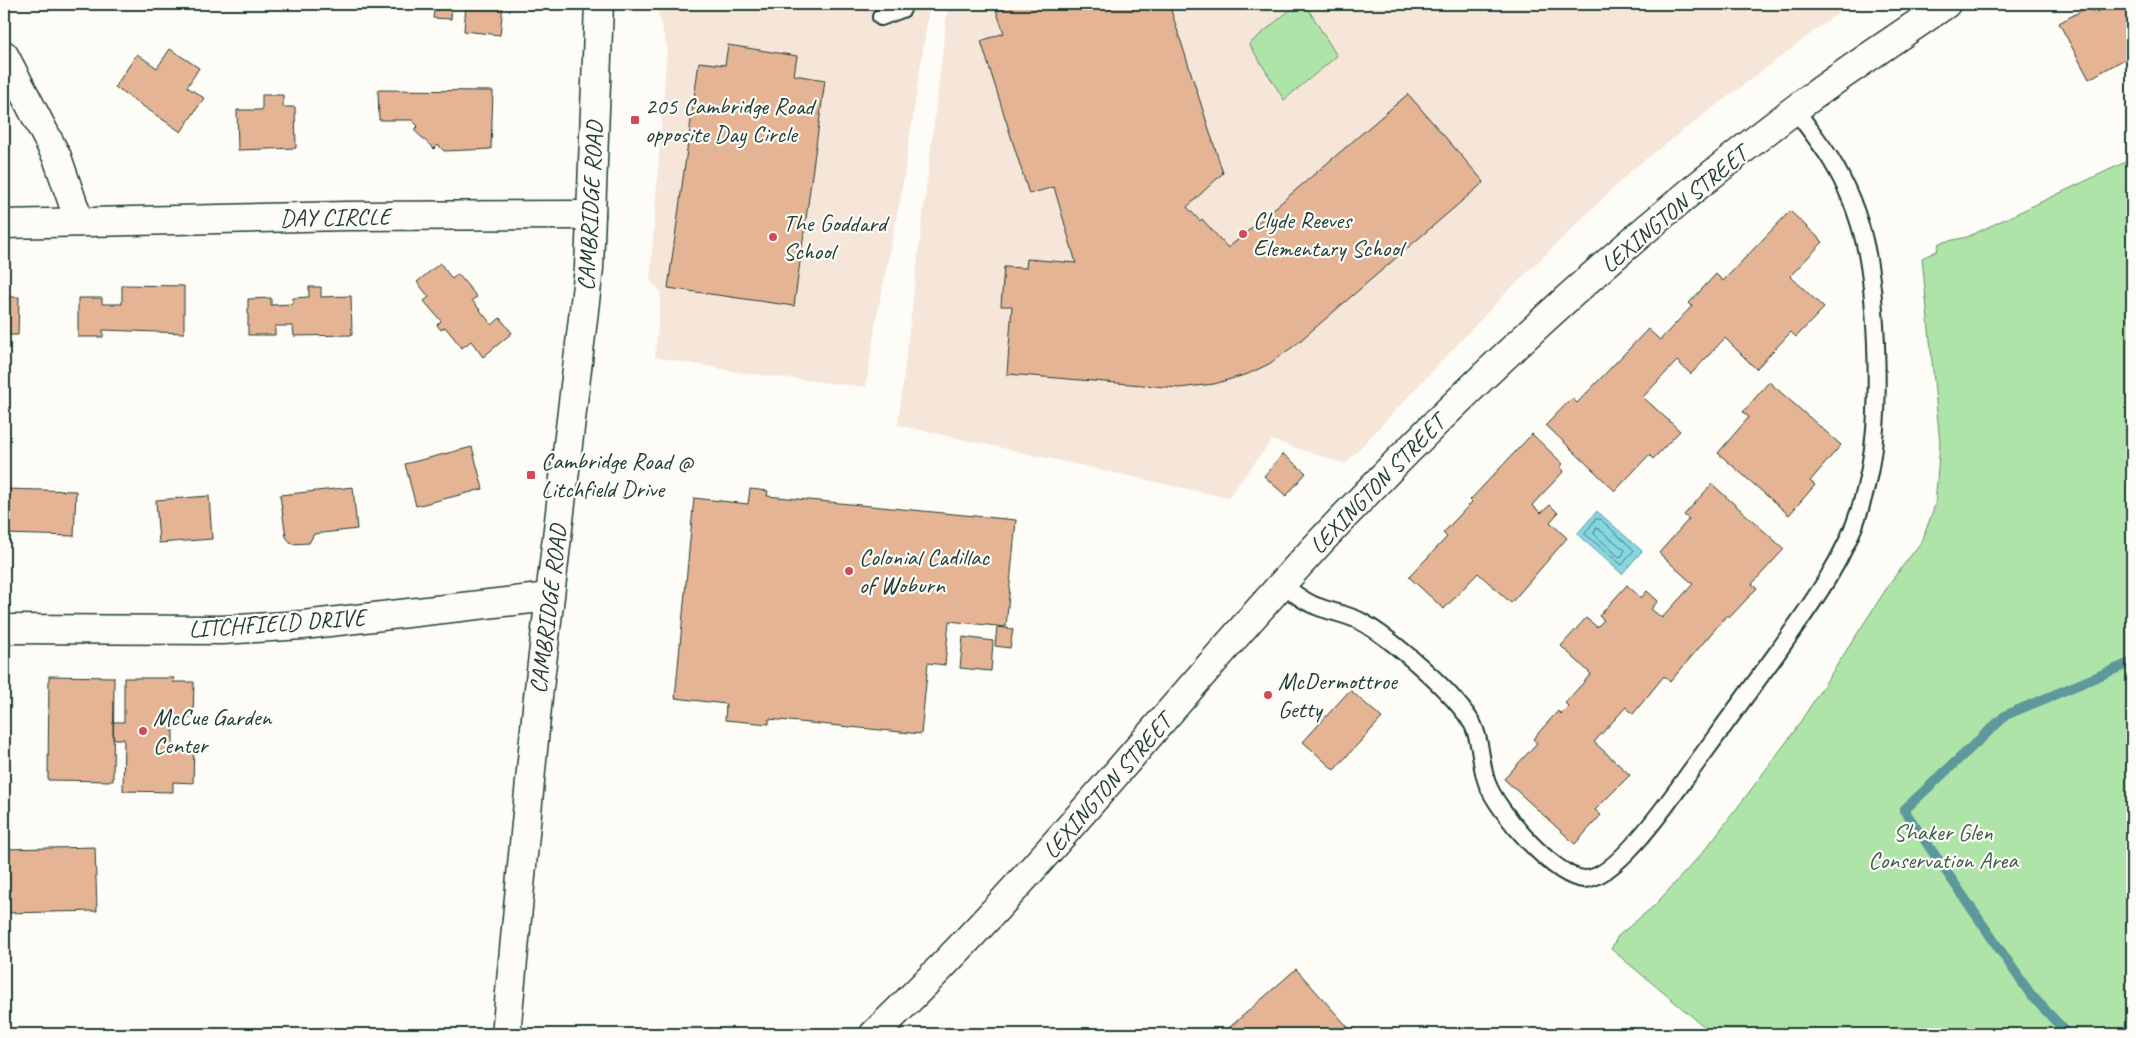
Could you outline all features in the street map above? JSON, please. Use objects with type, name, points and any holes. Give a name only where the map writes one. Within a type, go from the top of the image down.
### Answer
[{"type":"main road","name":"CAMBRIDGE ROAD","points":[[506,1034],[549,597],[580,348],[591,215],[599,4]]},
{"type":"main road","name":"LEXINGTON STREET","points":[[874,1034],[926,985],[1021,885],[1282,585],[1481,376],[1652,224],[1795,109],[1946,4]]},
{"type":"main road","points":[[4,55],[56,157],[79,221]]},
{"type":"main road","name":"DAY CIRCLE","points":[[4,224],[346,216],[591,215]]},
{"type":"main road","name":"LITCHFIELD DRIVE","points":[[4,629],[222,630],[303,625],[549,597]]},
{"type":"lane","points":[[881,17],[902,9],[902,4]]},
{"type":"lane","points":[[1282,585],[1315,606],[1333,610],[1361,622],[1396,647],[1448,695],[1473,726],[1478,740],[1484,775],[1492,795],[1524,838],[1567,872],[1579,878],[1593,877],[1617,862],[1668,802],[1807,612],[1846,542],[1859,513],[1866,486],[1874,440],[1878,397],[1870,260],[1862,226],[1848,192],[1829,157],[1795,109]]},
{"type":"shaded area","name":"The Goddard School","points":[[656,4],[930,4],[901,195],[876,321],[866,387],[744,373],[655,357],[661,292],[650,280],[667,48]]},
{"type":"shaded area","name":"Clyde Reeves Elementary School","points":[[948,4],[1850,4],[1634,168],[1499,300],[1345,464],[1272,440],[1228,498],[898,425]]},
{"type":"green space","points":[[1297,4],[1305,4],[1337,56],[1284,100],[1249,44]]},
{"type":"green space","name":"Shaker Glen Conservation Area","points":[[2132,159],[2132,1034],[1713,1034],[1611,949],[1618,936],[1655,905],[1704,851],[1747,795],[1793,733],[1892,580],[1922,541],[1935,505],[1940,443],[1922,258],[1937,251],[1939,243],[1967,237]]},
{"type":"water","points":[[1597,511],[1642,551],[1622,574],[1577,534]]},
{"type":"building","points":[[435,4],[452,4],[451,19],[433,18]]},
{"type":"building","points":[[466,4],[503,4],[500,35],[464,31]]},
{"type":"building","points":[[1017,4],[1169,4],[1223,173],[1187,207],[1200,221],[1202,219],[1228,248],[1408,94],[1484,182],[1294,346],[1269,364],[1248,374],[1214,384],[1179,388],[1007,374],[1012,306],[1001,306],[1004,267],[1026,268],[1027,259],[1076,263],[1054,187],[1029,194],[981,41],[1004,33],[996,10]]},
{"type":"building","points":[[2110,4],[2132,4],[2132,55],[2089,79],[2059,23],[2090,6],[2094,13]]},
{"type":"building","points":[[728,45],[797,56],[794,75],[825,80],[794,306],[668,288],[699,62],[725,65]]},
{"type":"building","points":[[170,49],[199,68],[187,87],[204,98],[181,132],[115,87],[137,54],[157,68]]},
{"type":"building","points":[[378,90],[493,91],[491,149],[444,151],[438,145],[434,149],[414,130],[418,126],[412,120],[379,120]]},
{"type":"building","points":[[262,95],[283,95],[283,107],[295,107],[296,148],[238,150],[237,110],[262,110]]},
{"type":"building","points":[[1790,211],[1823,242],[1790,276],[1824,308],[1796,337],[1791,332],[1756,369],[1725,338],[1691,374],[1677,361],[1643,397],[1680,431],[1653,459],[1649,455],[1615,491],[1546,425],[1572,398],[1577,403],[1648,329],[1660,340],[1692,306],[1689,303],[1716,274],[1723,281]]},
{"type":"building","points":[[440,263],[452,279],[458,274],[477,297],[472,300],[492,325],[500,318],[512,333],[483,357],[471,341],[462,348],[445,327],[441,330],[437,325],[441,321],[424,301],[429,297],[417,282]]},
{"type":"building","points":[[122,285],[184,286],[184,333],[103,330],[103,337],[78,337],[78,298],[102,298],[102,304],[122,304]]},
{"type":"building","points":[[309,287],[321,287],[321,297],[351,296],[352,335],[294,336],[293,326],[275,326],[275,335],[248,335],[248,299],[271,298],[271,305],[293,304],[293,298],[309,297]]},
{"type":"building","points":[[4,297],[19,297],[18,335],[4,335]]},
{"type":"building","points":[[1769,382],[1841,445],[1810,481],[1815,485],[1789,515],[1718,453],[1749,417],[1743,412]]},
{"type":"building","points":[[1532,434],[1563,464],[1560,467],[1564,471],[1532,505],[1541,513],[1550,505],[1558,513],[1550,522],[1567,538],[1511,603],[1478,573],[1444,609],[1409,577],[1447,537],[1443,533],[1472,502],[1470,500]]},
{"type":"building","points":[[472,447],[483,489],[416,506],[405,464]]},
{"type":"building","points":[[1283,454],[1306,473],[1286,496],[1264,476]]},
{"type":"building","points":[[1712,484],[1784,549],[1752,584],[1757,588],[1730,617],[1727,615],[1670,682],[1664,676],[1633,714],[1626,707],[1594,742],[1630,775],[1595,810],[1601,815],[1575,844],[1504,779],[1537,743],[1533,739],[1558,711],[1561,714],[1568,706],[1565,703],[1591,674],[1561,646],[1586,618],[1597,627],[1604,620],[1599,616],[1627,585],[1641,598],[1647,591],[1658,601],[1651,609],[1662,618],[1693,584],[1659,553],[1689,519],[1684,515]]},
{"type":"building","points":[[353,487],[357,529],[314,534],[309,543],[292,544],[286,537],[280,495]]},
{"type":"building","points":[[4,489],[76,491],[74,536],[4,534]]},
{"type":"building","name":"Colonial Cadillac of Woburn","points":[[750,489],[768,491],[767,496],[1016,520],[1006,627],[949,621],[945,665],[928,663],[921,734],[769,719],[769,724],[725,720],[726,704],[675,698],[694,498],[748,504]]},
{"type":"building","points":[[209,496],[212,539],[159,543],[156,500]]},
{"type":"building","points":[[997,627],[1013,629],[1010,648],[995,646]]},
{"type":"building","points":[[963,637],[993,641],[991,671],[960,668]]},
{"type":"building","points":[[49,676],[114,677],[113,781],[48,780]]},
{"type":"building","name":"McCue Garden Center","points":[[124,678],[174,678],[173,682],[194,682],[193,718],[173,717],[173,747],[194,747],[193,783],[173,782],[173,792],[123,791],[124,739],[113,739],[113,722],[124,722]]},
{"type":"building","points":[[1350,690],[1382,718],[1334,770],[1303,742]]},
{"type":"building","points":[[95,847],[97,911],[4,913],[4,849]]},
{"type":"building","points":[[1296,969],[1354,1034],[1222,1034]]},
{"type":"waterway","points":[[2068,1034],[2031,995],[1904,810],[2006,715],[2132,662]]},
{"type":"place","name":"205 Cambridge Road opposite Day Circle","points":[[635,120]]},
{"type":"place","name":"Clyde Reeves Elementary School","points":[[1243,234]]},
{"type":"place","name":"The Goddard School","points":[[773,237]]},
{"type":"place","name":"Cambridge Road @ Litchfield Drive","points":[[531,475]]},
{"type":"place","name":"Colonial Cadillac of Woburn","points":[[849,571]]},
{"type":"place","name":"McDermottroe Getty","points":[[1268,695]]},
{"type":"place","name":"McCue Garden Center","points":[[143,731]]}]
